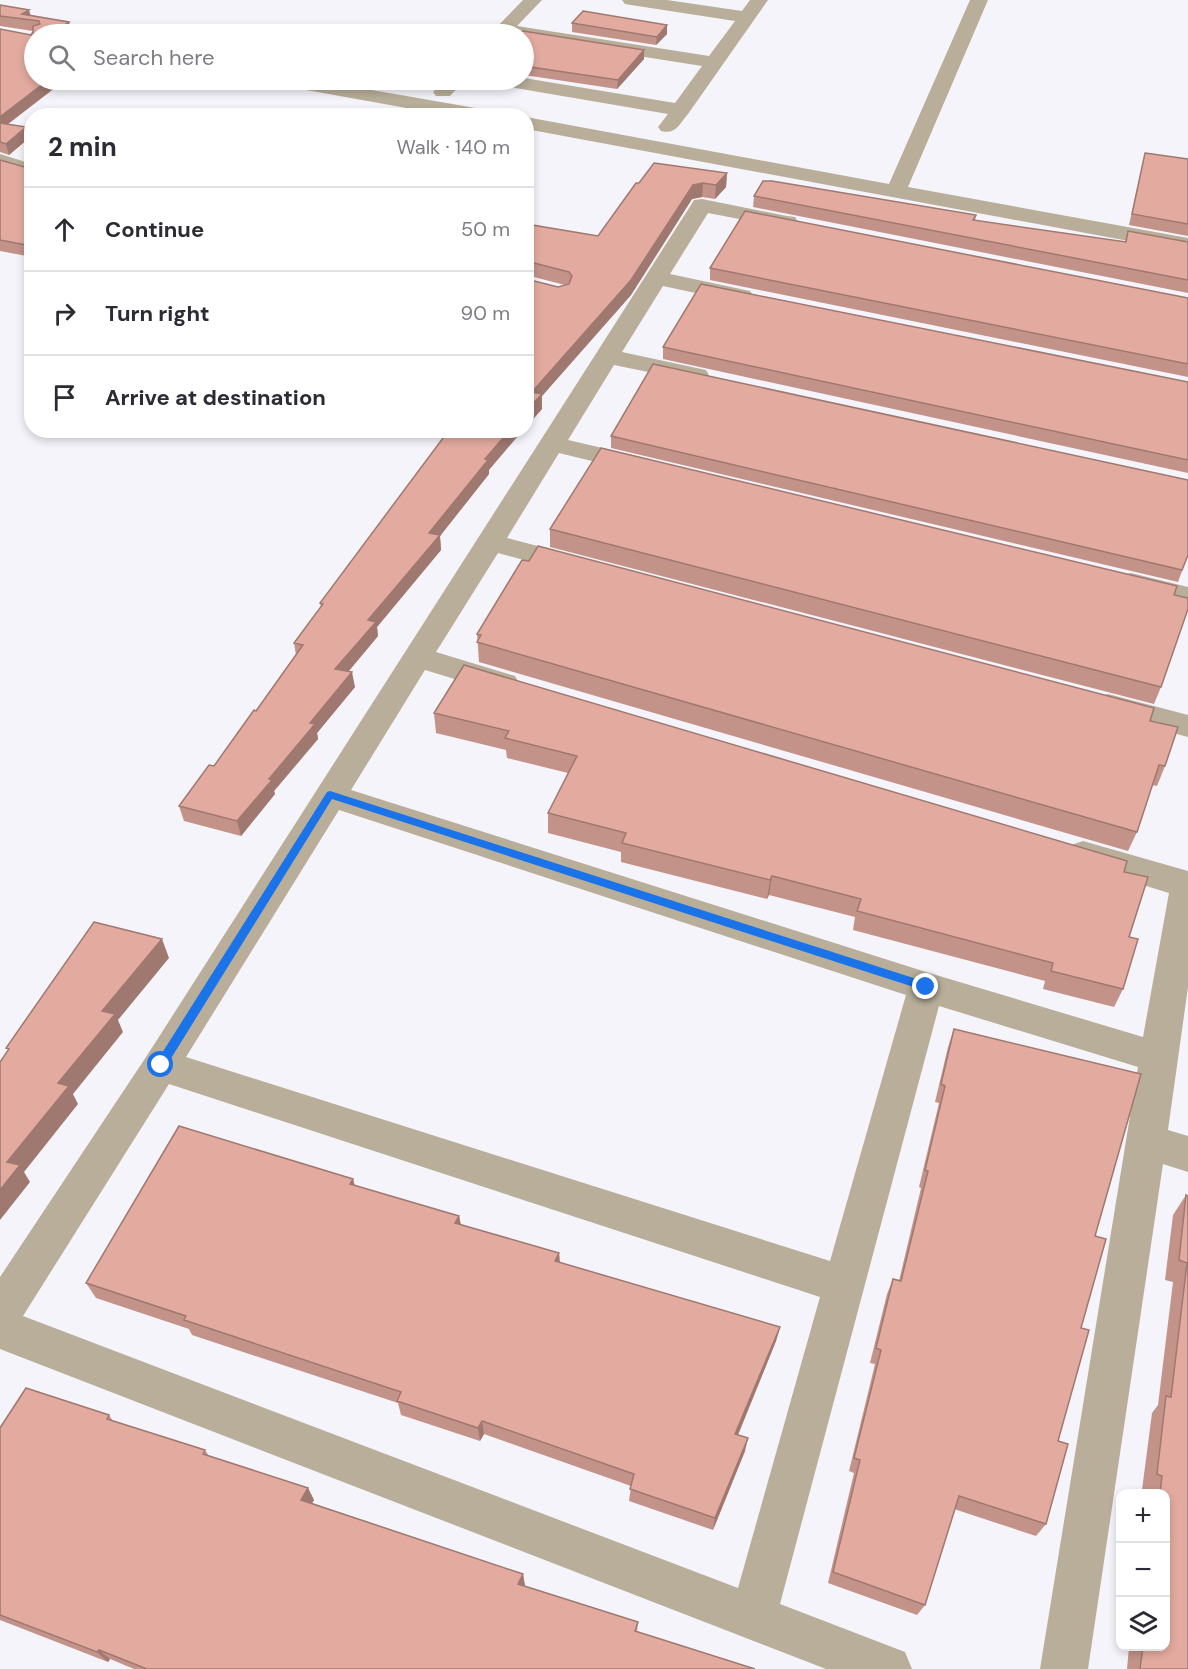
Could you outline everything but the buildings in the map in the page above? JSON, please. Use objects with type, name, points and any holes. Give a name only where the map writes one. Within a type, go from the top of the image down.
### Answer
[{"type":"street","points":[[510,24],[533,0]]},
{"type":"street","points":[[631,0],[747,17]]},
{"type":"street","points":[[664,133],[759,0]]},
{"type":"street","points":[[896,191],[979,0]]},
{"type":"street","points":[[534,37],[715,63]]},
{"type":"street","points":[[534,86],[681,110]]},
{"type":"street","points":[[346,90],[446,108]]},
{"type":"street","points":[[372,108],[384,96]]},
{"type":"street","points":[[534,124],[1188,245]]},
{"type":"street","points":[[0,160],[24,168]]},
{"type":"street","points":[[0,1314],[161,1065],[707,195],[818,228]]},
{"type":"street","points":[[657,278],[760,299]]},
{"type":"street","points":[[608,356],[724,381]]},
{"type":"street","points":[[552,444],[667,472]]},
{"type":"street","points":[[490,542],[604,572]]},
{"type":"street","points":[[1107,576],[1188,596]]},
{"type":"street","points":[[417,657],[532,691]]},
{"type":"street","points":[[1085,699],[1188,726]]},
{"type":"street","points":[[330,795],[926,987],[1158,1057]]},
{"type":"street","points":[[1050,844],[1188,884],[1158,1057],[1147,1141],[1064,1669]]},
{"type":"street","points":[[753,1617],[926,987]]},
{"type":"street","points":[[161,1065],[844,1285]]},
{"type":"street","points":[[1147,1141],[1188,1154]]},
{"type":"street","points":[[0,1328],[888,1669]]},
{"type":"route","points":[[161,1065],[330,795],[926,987]]}]
